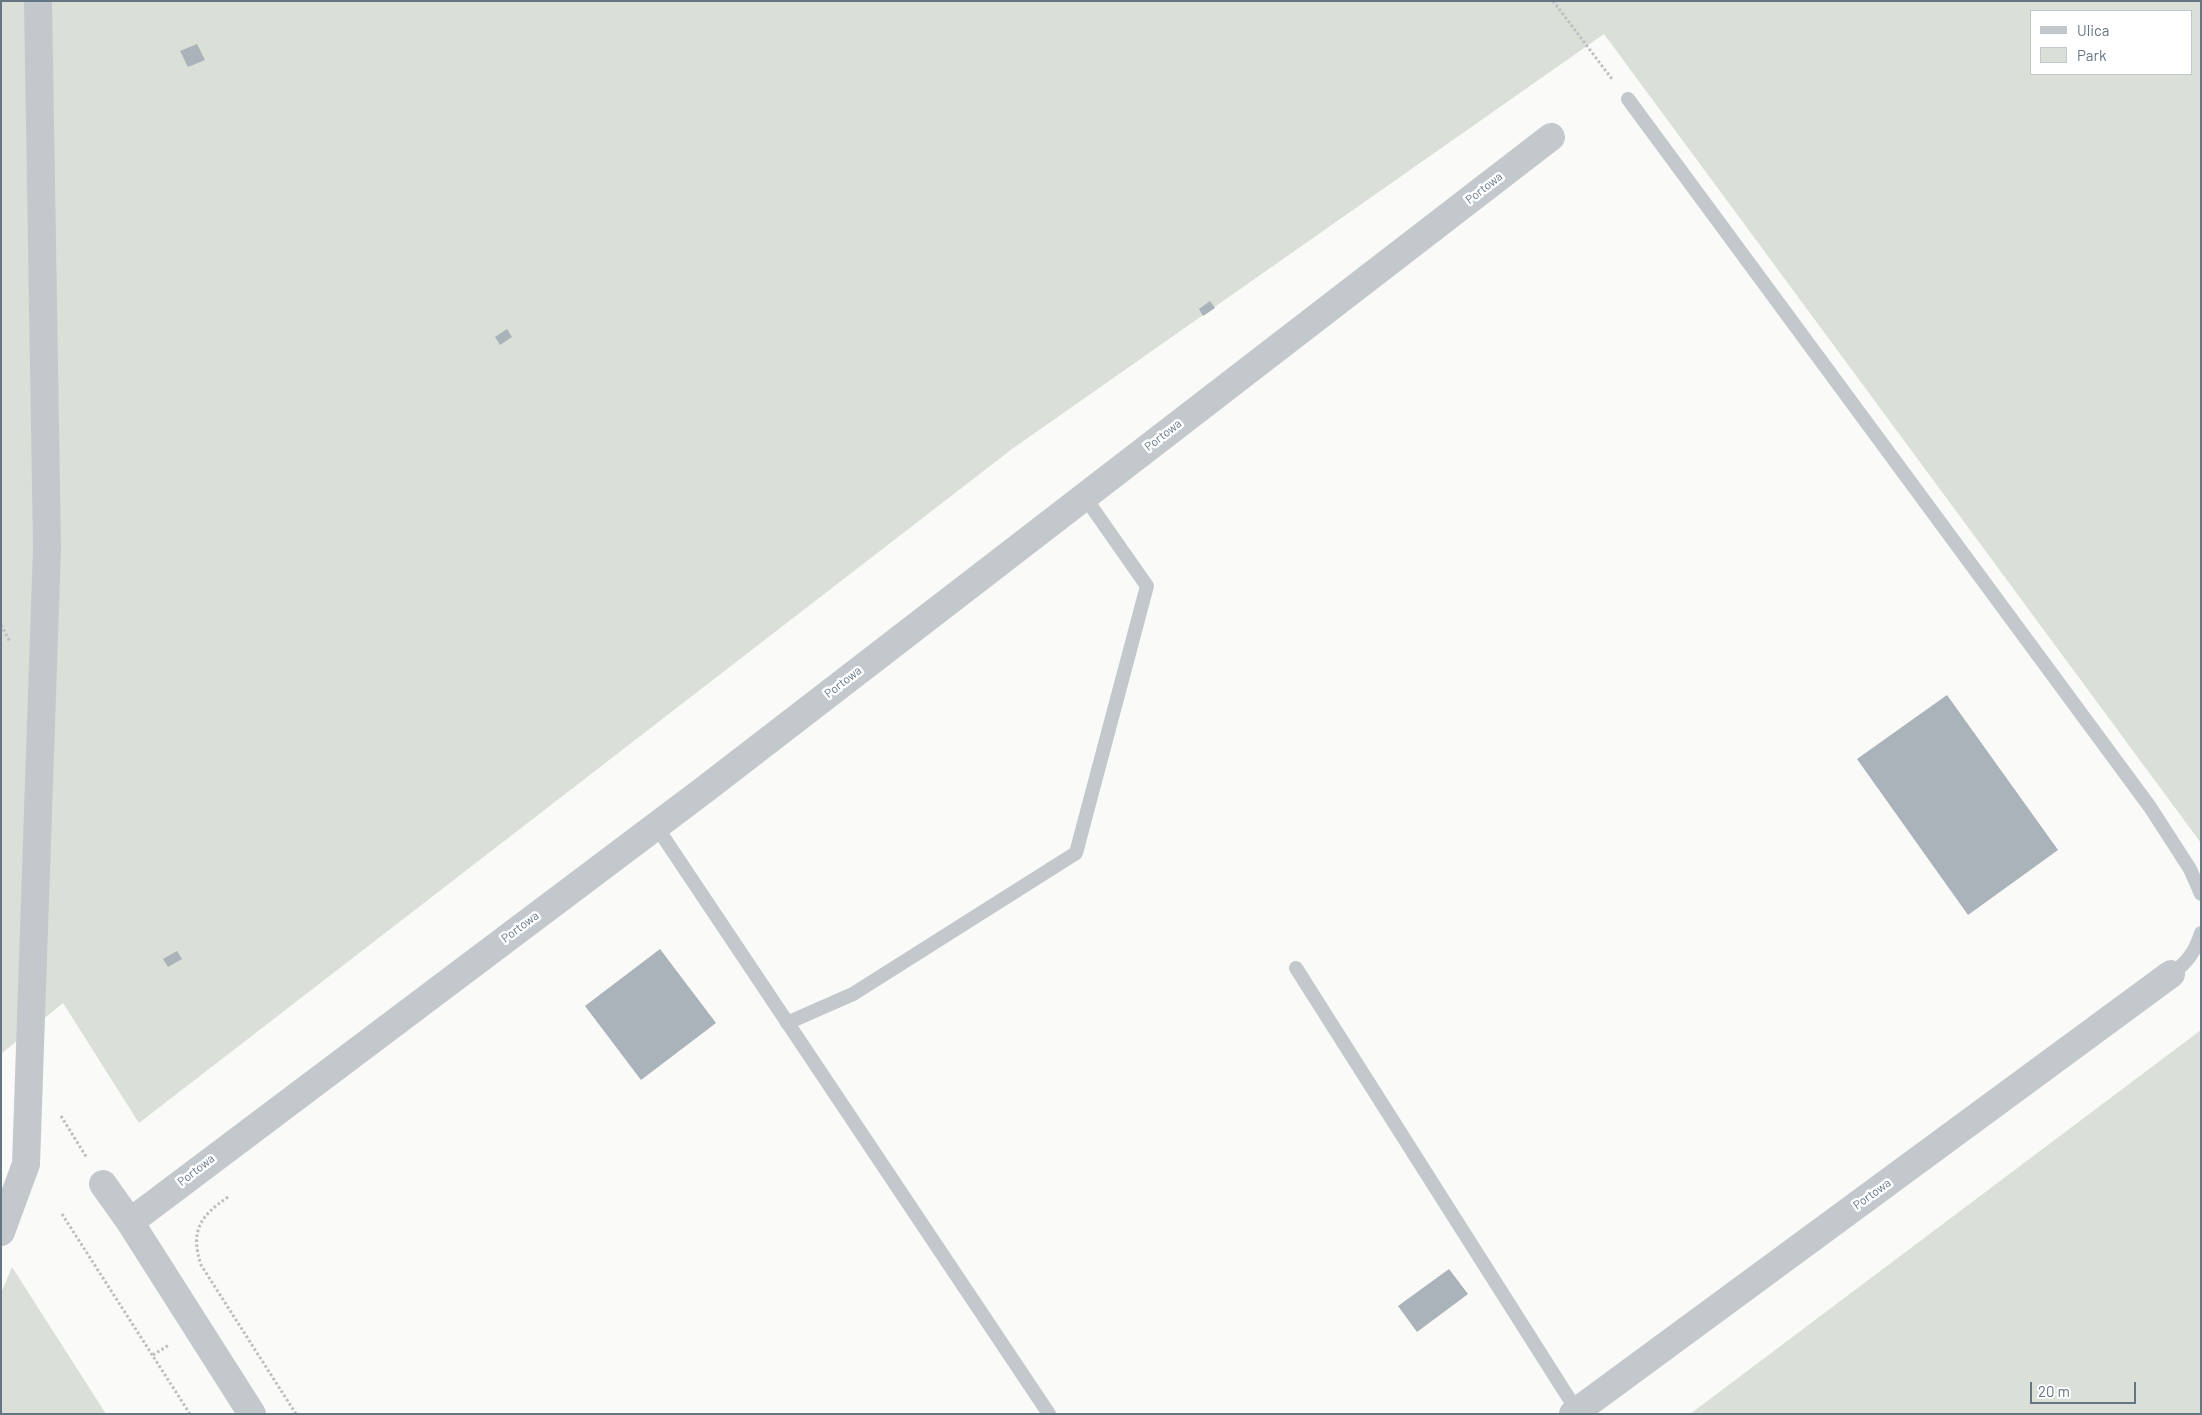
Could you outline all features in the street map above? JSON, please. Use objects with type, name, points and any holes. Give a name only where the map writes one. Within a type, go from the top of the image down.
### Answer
[{"type":"street","points":[[1,1232],[26,1164],[46,557],[38,1]]},
{"type":"street","name":"Portowa","points":[[130,1222],[656,826],[1551,136]]},
{"type":"street","name":"Portowa","points":[[1575,1412],[2171,974]]},
{"type":"street","points":[[103,1184],[130,1222],[252,1414]]},
{"type":"lane","points":[[1628,99],[2150,807],[2190,870],[2201,894]]},
{"type":"lane","points":[[788,1023],[854,994],[1076,853],[1147,586],[1084,496]]},
{"type":"lane","points":[[656,826],[1049,1414]]},
{"type":"lane","points":[[2171,974],[2187,962],[2197,946],[2201,933]]},
{"type":"lane","points":[[1296,968],[1575,1412]]},
{"type":"path","points":[[1554,1],[1628,99]]},
{"type":"path","points":[[60,1114],[103,1184]]},
{"type":"path","points":[[228,1197],[211,1209],[203,1218],[197,1234],[196,1250],[201,1265],[296,1414]]},
{"type":"path","points":[[62,1214],[190,1414]]},
{"type":"green space","points":[[1,1],[2201,1],[2201,843],[1604,34],[1012,449],[139,1123],[63,1003],[1,1054]]},
{"type":"green space","points":[[2201,1030],[2201,1414],[1690,1414]]},
{"type":"green space","points":[[12,1267],[106,1414],[1,1414],[1,1293]]},
{"type":"building","points":[[197,44],[205,60],[188,67],[180,51]]},
{"type":"building","points":[[1210,301],[1215,308],[1203,316],[1199,309]]},
{"type":"building","points":[[507,329],[512,337],[500,345],[495,337]]},
{"type":"building","points":[[1947,695],[2058,850],[1968,915],[1857,759]]},
{"type":"building","points":[[660,949],[716,1023],[641,1080],[585,1006]]},
{"type":"building","points":[[177,951],[182,959],[168,967],[163,959]]},
{"type":"building","points":[[1449,1269],[1468,1294],[1417,1332],[1398,1306]]}]
